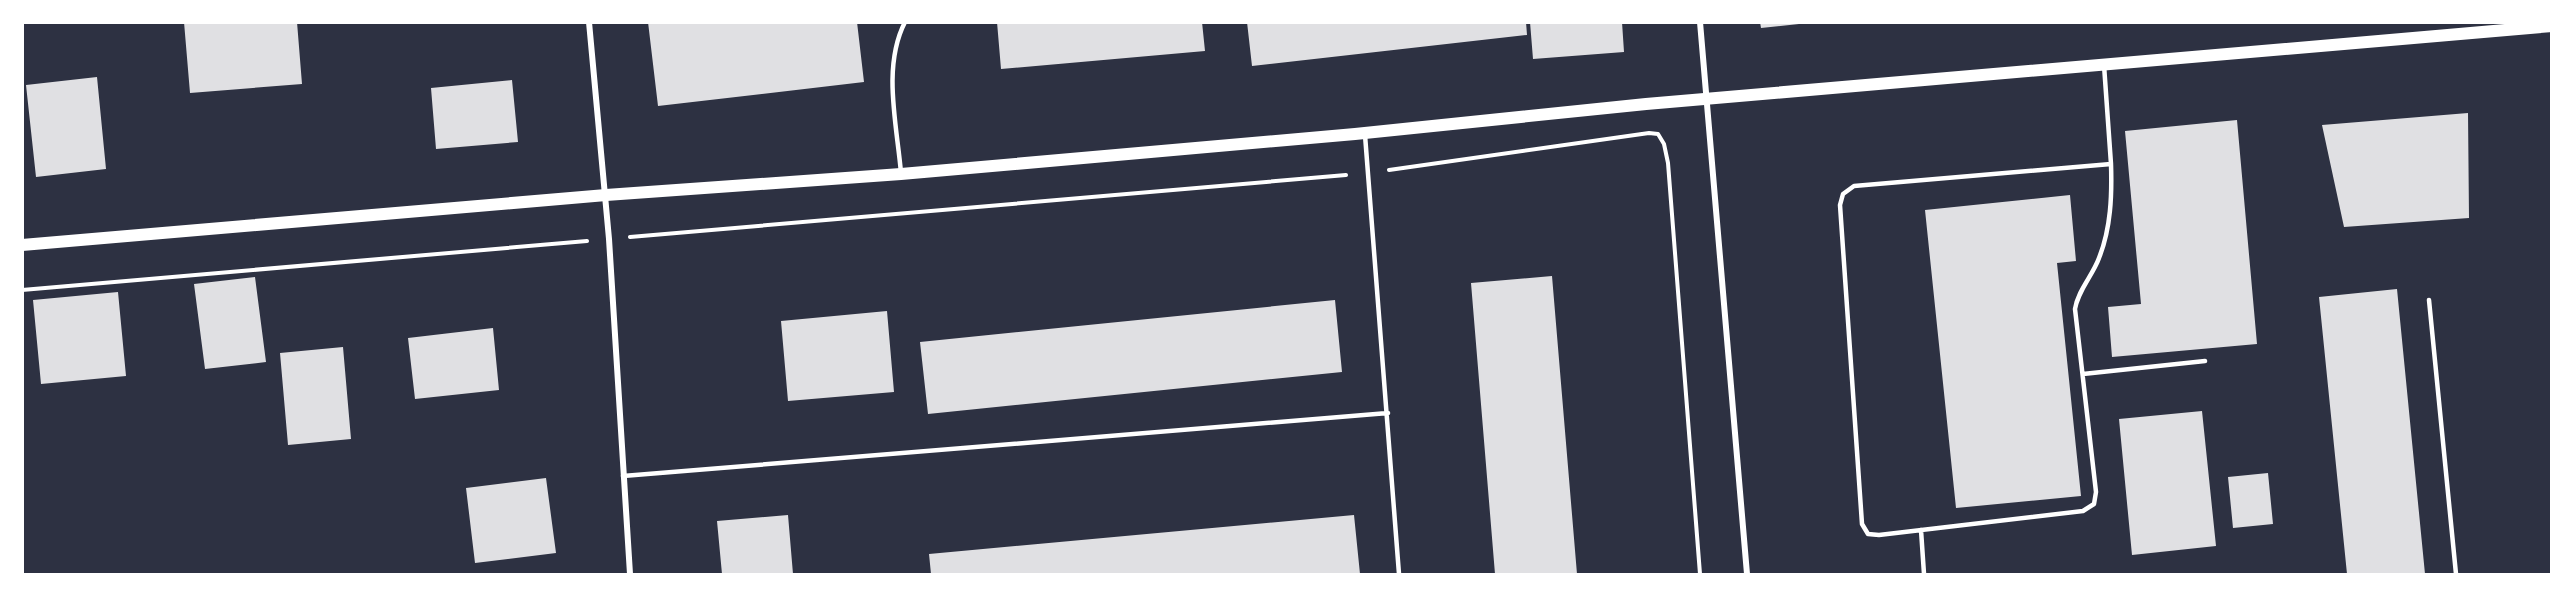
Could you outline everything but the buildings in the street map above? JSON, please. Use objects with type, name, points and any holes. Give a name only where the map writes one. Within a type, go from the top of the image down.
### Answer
[{"type":"main road","points":[[22,245],[606,195],[901,174],[1708,99],[2552,26]]},
{"type":"street","points":[[589,22],[606,195],[630,574]]},
{"type":"street","points":[[1700,22],[1747,574]]},
{"type":"lane","points":[[901,174],[892,80],[897,38],[905,22]]},
{"type":"lane","points":[[2104,65],[2111,164],[2112,202],[2100,256],[2091,277],[2077,298],[2076,309],[2096,492],[2094,504],[2084,511],[1879,535],[1868,534],[1862,524],[1840,205],[1843,194],[1854,186],[2111,164]]},
{"type":"lane","points":[[1365,132],[1399,574]]},
{"type":"lane","points":[[2428,300],[2456,574]]},
{"type":"lane","points":[[2083,374],[2205,361]]},
{"type":"lane","points":[[623,476],[1388,413]]},
{"type":"lane","points":[[1921,530],[1924,574]]},
{"type":"path","points":[[22,290],[1368,173],[1658,134],[1664,144],[1668,163],[1700,574]]}]
